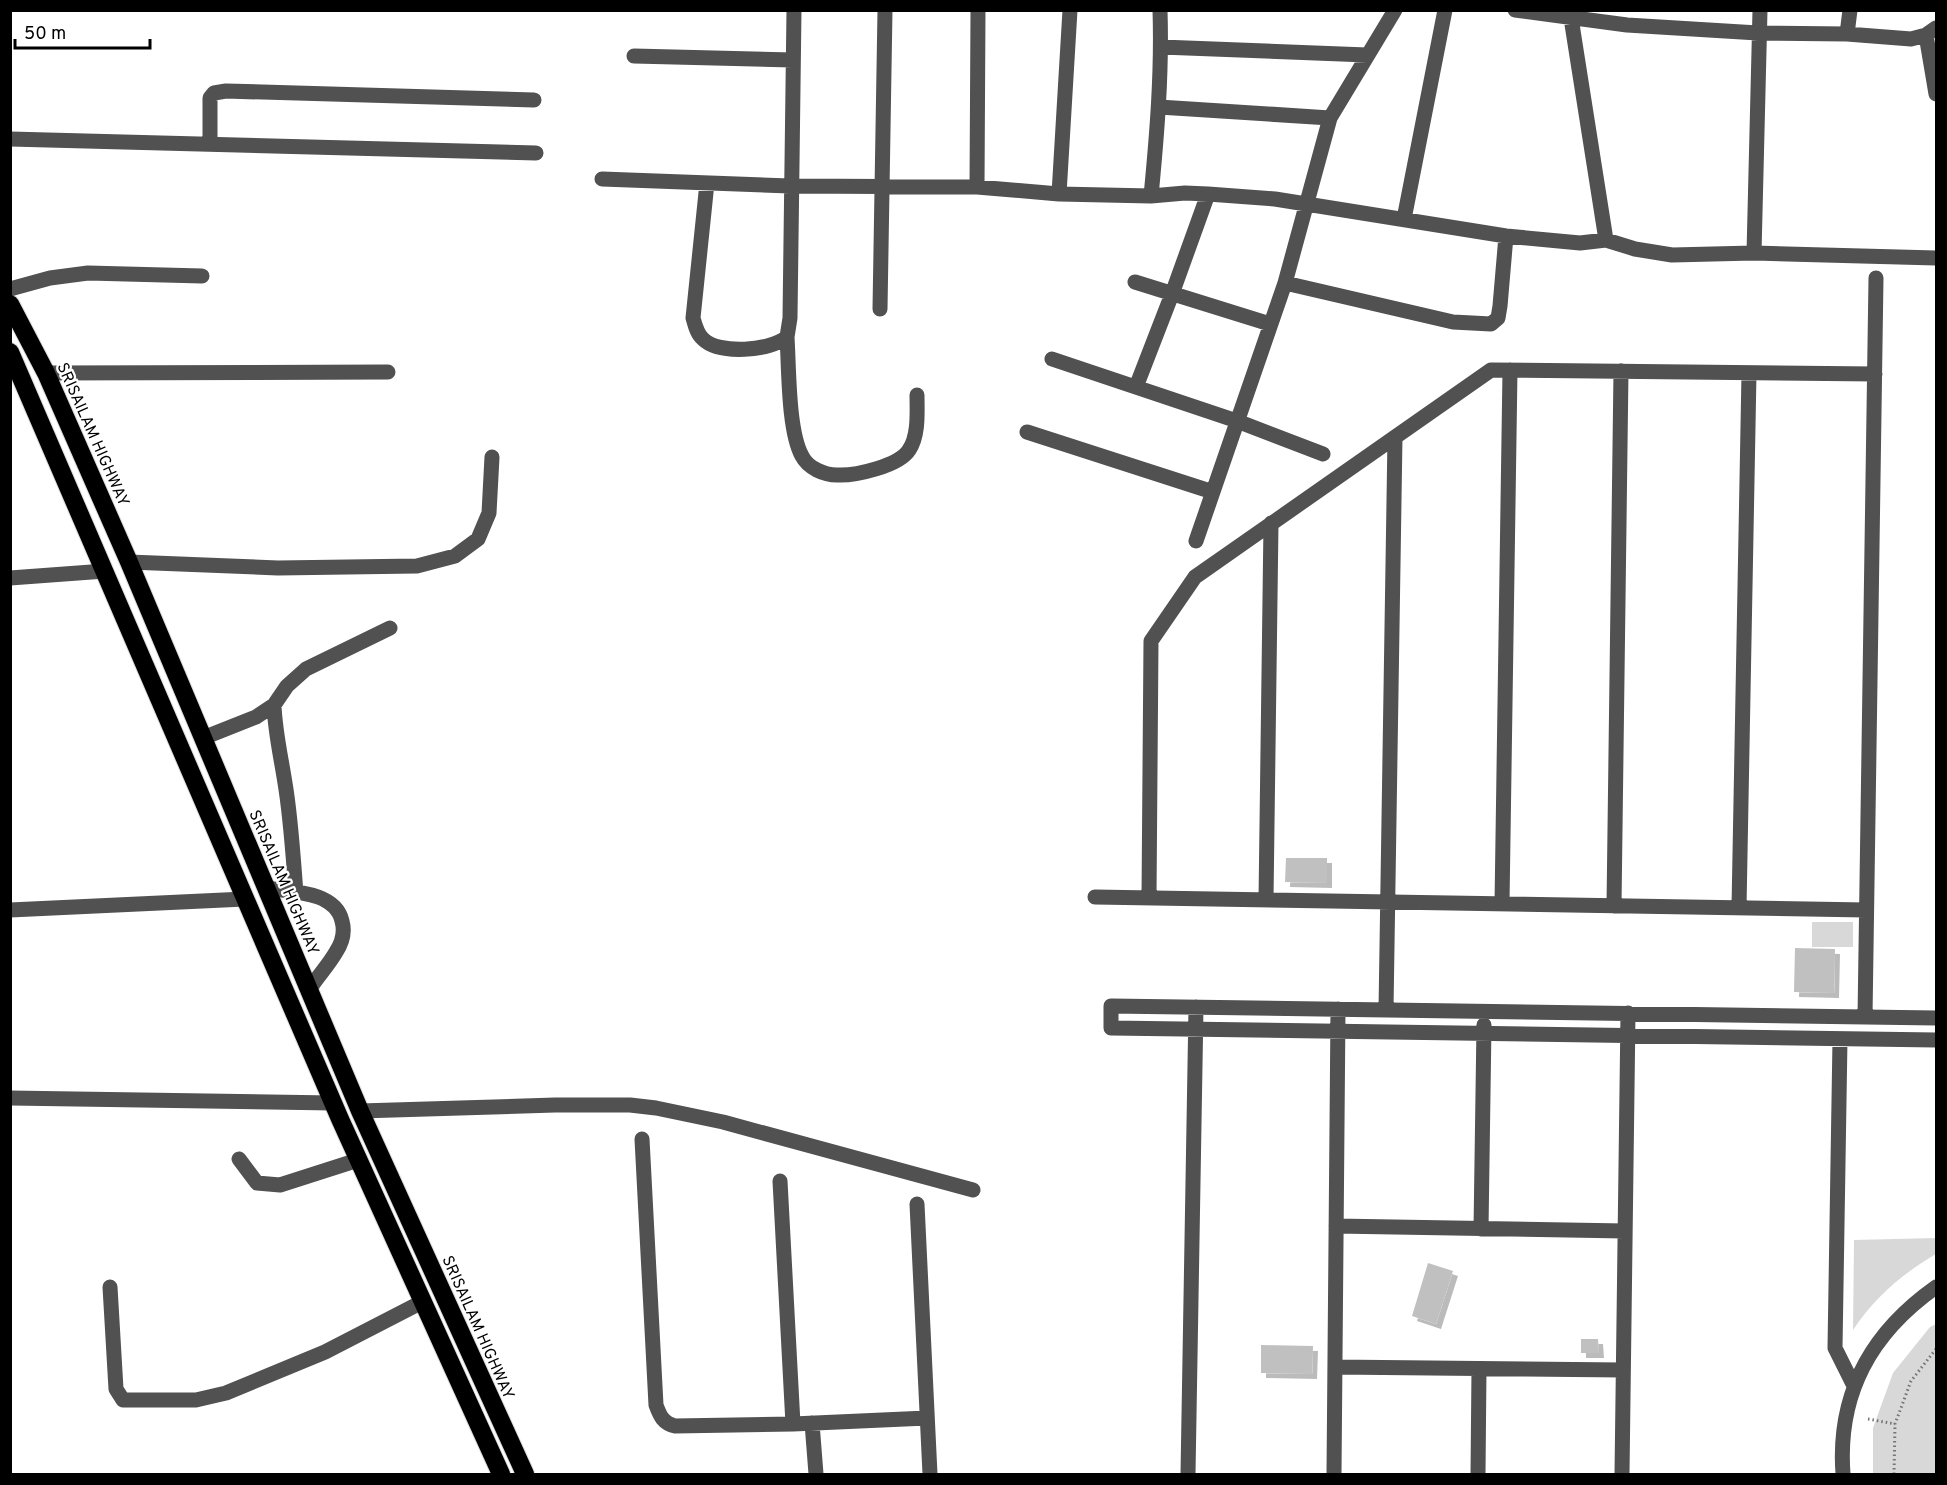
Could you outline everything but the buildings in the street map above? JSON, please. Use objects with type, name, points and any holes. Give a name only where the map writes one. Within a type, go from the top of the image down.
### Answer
[{"type":"highway","name":"SRISAILAM HIGHWAY","points":[[10,304],[46,373],[129,562],[360,1111],[525,1474]]},
{"type":"highway","points":[[10,352],[16,374],[105,571],[333,1103],[501,1474]]},
{"type":"street","points":[[794,10],[790,318],[787,337],[793,425],[802,457],[814,470],[837,475],[873,470],[896,461],[909,450],[916,428],[917,395]]},
{"type":"street","points":[[880,309],[885,10]]},
{"type":"street","points":[[976,187],[978,10]]},
{"type":"street","points":[[1059,194],[1070,10]]},
{"type":"street","points":[[1151,196],[1159,107],[1160,10]]},
{"type":"street","points":[[1196,541],[1285,283],[1330,118],[1395,10]]},
{"type":"street","points":[[1404,219],[1445,10]]},
{"type":"street","points":[[1515,10],[1627,26],[1758,33],[1847,34],[1911,39],[1931,31],[1936,94]]},
{"type":"street","points":[[1754,253],[1760,10]]},
{"type":"street","points":[[1847,34],[1850,10]]},
{"type":"street","points":[[1571,18],[1606,240]]},
{"type":"street","points":[[1161,47],[1367,55]]},
{"type":"street","points":[[634,56],[793,60]]},
{"type":"street","points":[[210,144],[210,98],[214,93],[226,91],[534,100]]},
{"type":"street","points":[[1159,107],[1330,118]]},
{"type":"street","points":[[10,139],[536,153]]},
{"type":"street","points":[[602,179],[790,186],[976,187],[1059,194],[1151,196],[1185,193],[1208,194],[1275,199],[1506,236],[1580,243],[1606,240],[1635,249],[1672,255],[1754,253],[1936,258]]},
{"type":"street","points":[[707,183],[693,318],[698,333],[713,345],[738,349],[764,348],[780,343],[787,337]]},
{"type":"street","points":[[1136,387],[1208,194]]},
{"type":"street","points":[[1285,283],[1453,322],[1491,324],[1498,318],[1506,236]]},
{"type":"street","points":[[10,289],[50,278],[88,273],[202,276]]},
{"type":"street","points":[[1865,1017],[1876,278]]},
{"type":"street","points":[[1135,282],[1270,324]]},
{"type":"street","points":[[1052,359],[1237,421],[1323,454]]},
{"type":"street","points":[[1149,898],[1151,641],[1195,577],[1491,370],[1875,374]]},
{"type":"street","points":[[1502,904],[1510,370]]},
{"type":"street","points":[[1614,906],[1621,371]]},
{"type":"street","points":[[46,373],[388,372]]},
{"type":"street","points":[[1739,908],[1749,373]]},
{"type":"street","points":[[1027,432],[1213,492]]},
{"type":"street","points":[[1386,1010],[1395,437]]},
{"type":"street","points":[[129,562],[278,568],[417,566],[455,556],[478,539],[489,513],[492,457]]},
{"type":"street","points":[[1266,900],[1271,523]]},
{"type":"street","points":[[10,578],[105,571]]},
{"type":"street","points":[[203,738],[256,717],[274,705],[288,686],[306,669],[390,628]]},
{"type":"street","points":[[274,705],[277,744],[293,843],[296,893]]},
{"type":"street","points":[[266,888],[324,898],[340,914],[343,927],[342,941],[309,990]]},
{"type":"street","points":[[1095,897],[1866,910]]},
{"type":"street","points":[[10,910],[245,899]]},
{"type":"street","points":[[1936,1018],[1111,1006],[1110,1028],[1936,1040]]},
{"type":"street","points":[[1188,1474],[1196,1007]]},
{"type":"street","points":[[1334,1474],[1338,1009]]},
{"type":"street","points":[[1481,1228],[1484,1011]]},
{"type":"street","points":[[1622,1474],[1628,1014]]},
{"type":"street","points":[[1840,1039],[1835,1348],[1854,1386]]},
{"type":"street","points":[[10,1098],[333,1103]]},
{"type":"street","points":[[360,1111],[555,1105],[630,1105],[656,1108],[723,1122],[973,1190]]},
{"type":"street","points":[[642,1139],[656,1405],[661,1418],[667,1424],[675,1426],[793,1424],[927,1418]]},
{"type":"street","points":[[239,1159],[257,1183],[269,1185],[280,1185],[358,1160]]},
{"type":"street","points":[[780,1180],[793,1424]]},
{"type":"street","points":[[916,1204],[930,1474]]},
{"type":"street","points":[[1336,1226],[1626,1231]]},
{"type":"street","points":[[110,1287],[116,1389],[123,1400],[196,1400],[226,1393],[325,1352],[422,1302]]},
{"type":"street","points":[[1843,1474],[1845,1419],[1854,1386],[1869,1355],[1889,1328],[1913,1304],[1936,1287]]},
{"type":"street","points":[[1335,1367],[1623,1370]]},
{"type":"street","points":[[1478,1474],[1479,1369]]},
{"type":"street","points":[[812,1423],[816,1474]]},
{"type":"path","points":[[1894,1474],[1895,1424],[1911,1381],[1936,1349]]},
{"type":"path","points":[[1868,1419],[1895,1424]]},
{"type":"shaded area","points":[[1812,922],[1853,922],[1853,947],[1812,947]]},
{"type":"shaded area","points":[[1936,1238],[1936,1254],[1890,1287],[1870,1307],[1853,1330],[1854,1240]]},
{"type":"shaded area","points":[[1936,1324],[1936,1474],[1873,1474],[1873,1428],[1893,1373],[1930,1327]]}]
